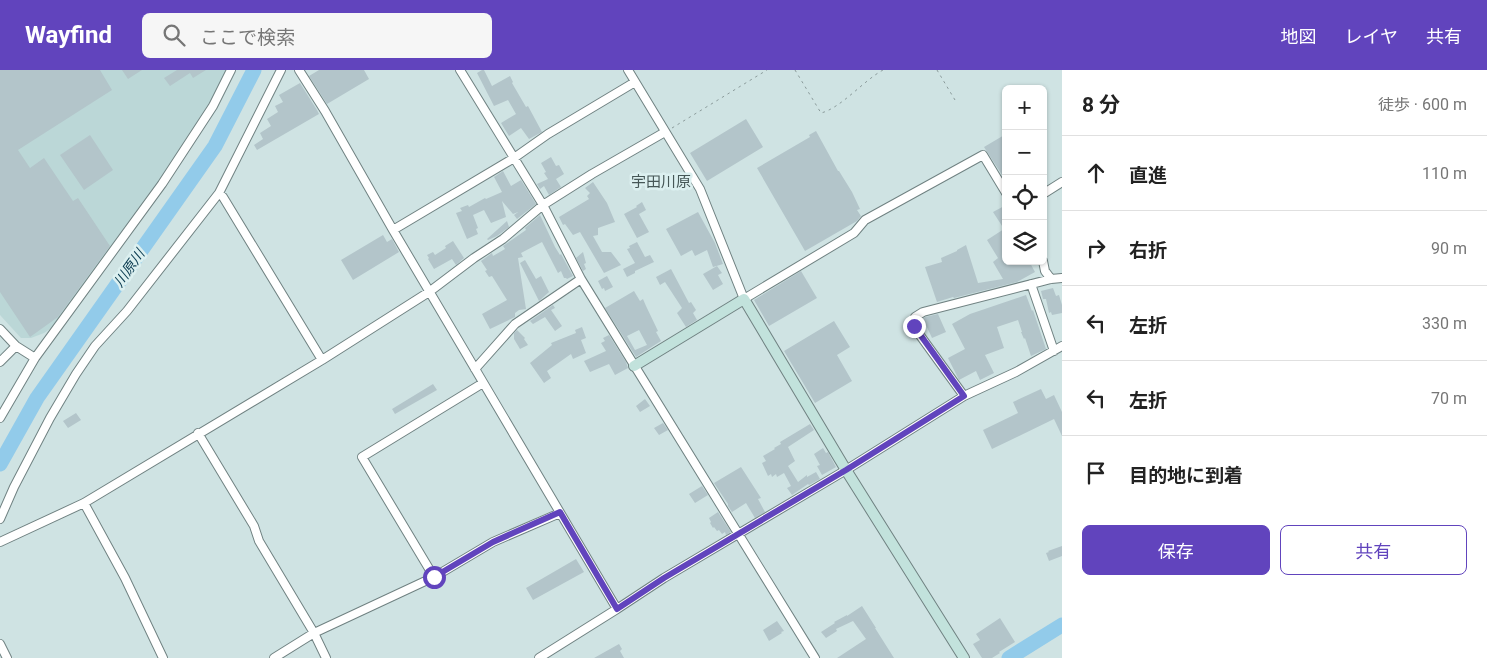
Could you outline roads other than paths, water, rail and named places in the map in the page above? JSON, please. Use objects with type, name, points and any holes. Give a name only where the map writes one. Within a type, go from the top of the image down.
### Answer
[{"type":"street","points":[[0,418],[35,358],[162,184],[213,106],[231,70]]},
{"type":"street","points":[[0,519],[14,487],[50,418],[76,374],[95,346],[127,311],[219,193],[281,70]]},
{"type":"street","points":[[298,70],[325,111],[392,230],[617,609]]},
{"type":"street","points":[[471,70],[462,72],[543,205],[581,279],[815,658]]},
{"type":"street","points":[[628,70],[700,189],[744,298],[846,470],[964,658]]},
{"type":"street","points":[[392,230],[514,158],[548,134],[635,82]]},
{"type":"street","points":[[0,542],[84,502],[322,360],[429,292],[503,239],[543,205],[665,132]]},
{"type":"street","points":[[634,366],[854,233],[865,220],[983,155],[1002,186]]},
{"type":"street","points":[[1047,191],[1062,182]]},
{"type":"street","points":[[219,193],[322,360]]},
{"type":"street","points":[[1044,265],[1045,271],[1051,279]]},
{"type":"street","points":[[964,396],[914,326],[915,317],[923,312],[1051,279],[1062,278]]},
{"type":"street","points":[[475,369],[515,324],[581,279]]},
{"type":"street","points":[[1032,284],[1054,351]]},
{"type":"street","points":[[0,329],[16,346],[35,358]]},
{"type":"street","points":[[0,362],[16,346]]},
{"type":"street","points":[[539,658],[664,578],[846,470],[964,396],[1016,372],[1062,346]]},
{"type":"street","points":[[434,577],[362,457],[483,383]]},
{"type":"street","points":[[198,433],[254,526],[259,541],[314,634],[326,658]]},
{"type":"street","points":[[84,502],[125,578],[163,658]]},
{"type":"street","points":[[274,658],[314,634],[434,577],[493,542],[560,512]]},
{"type":"street","points":[[0,644],[7,658]]},
{"type":"waterway","name":"川原川","points":[[0,464],[37,398],[215,146],[254,70]]},
{"type":"waterway","points":[[1009,658],[1062,625]]},
{"type":"district","name":"宇田川原","points":[[661,182]]}]
